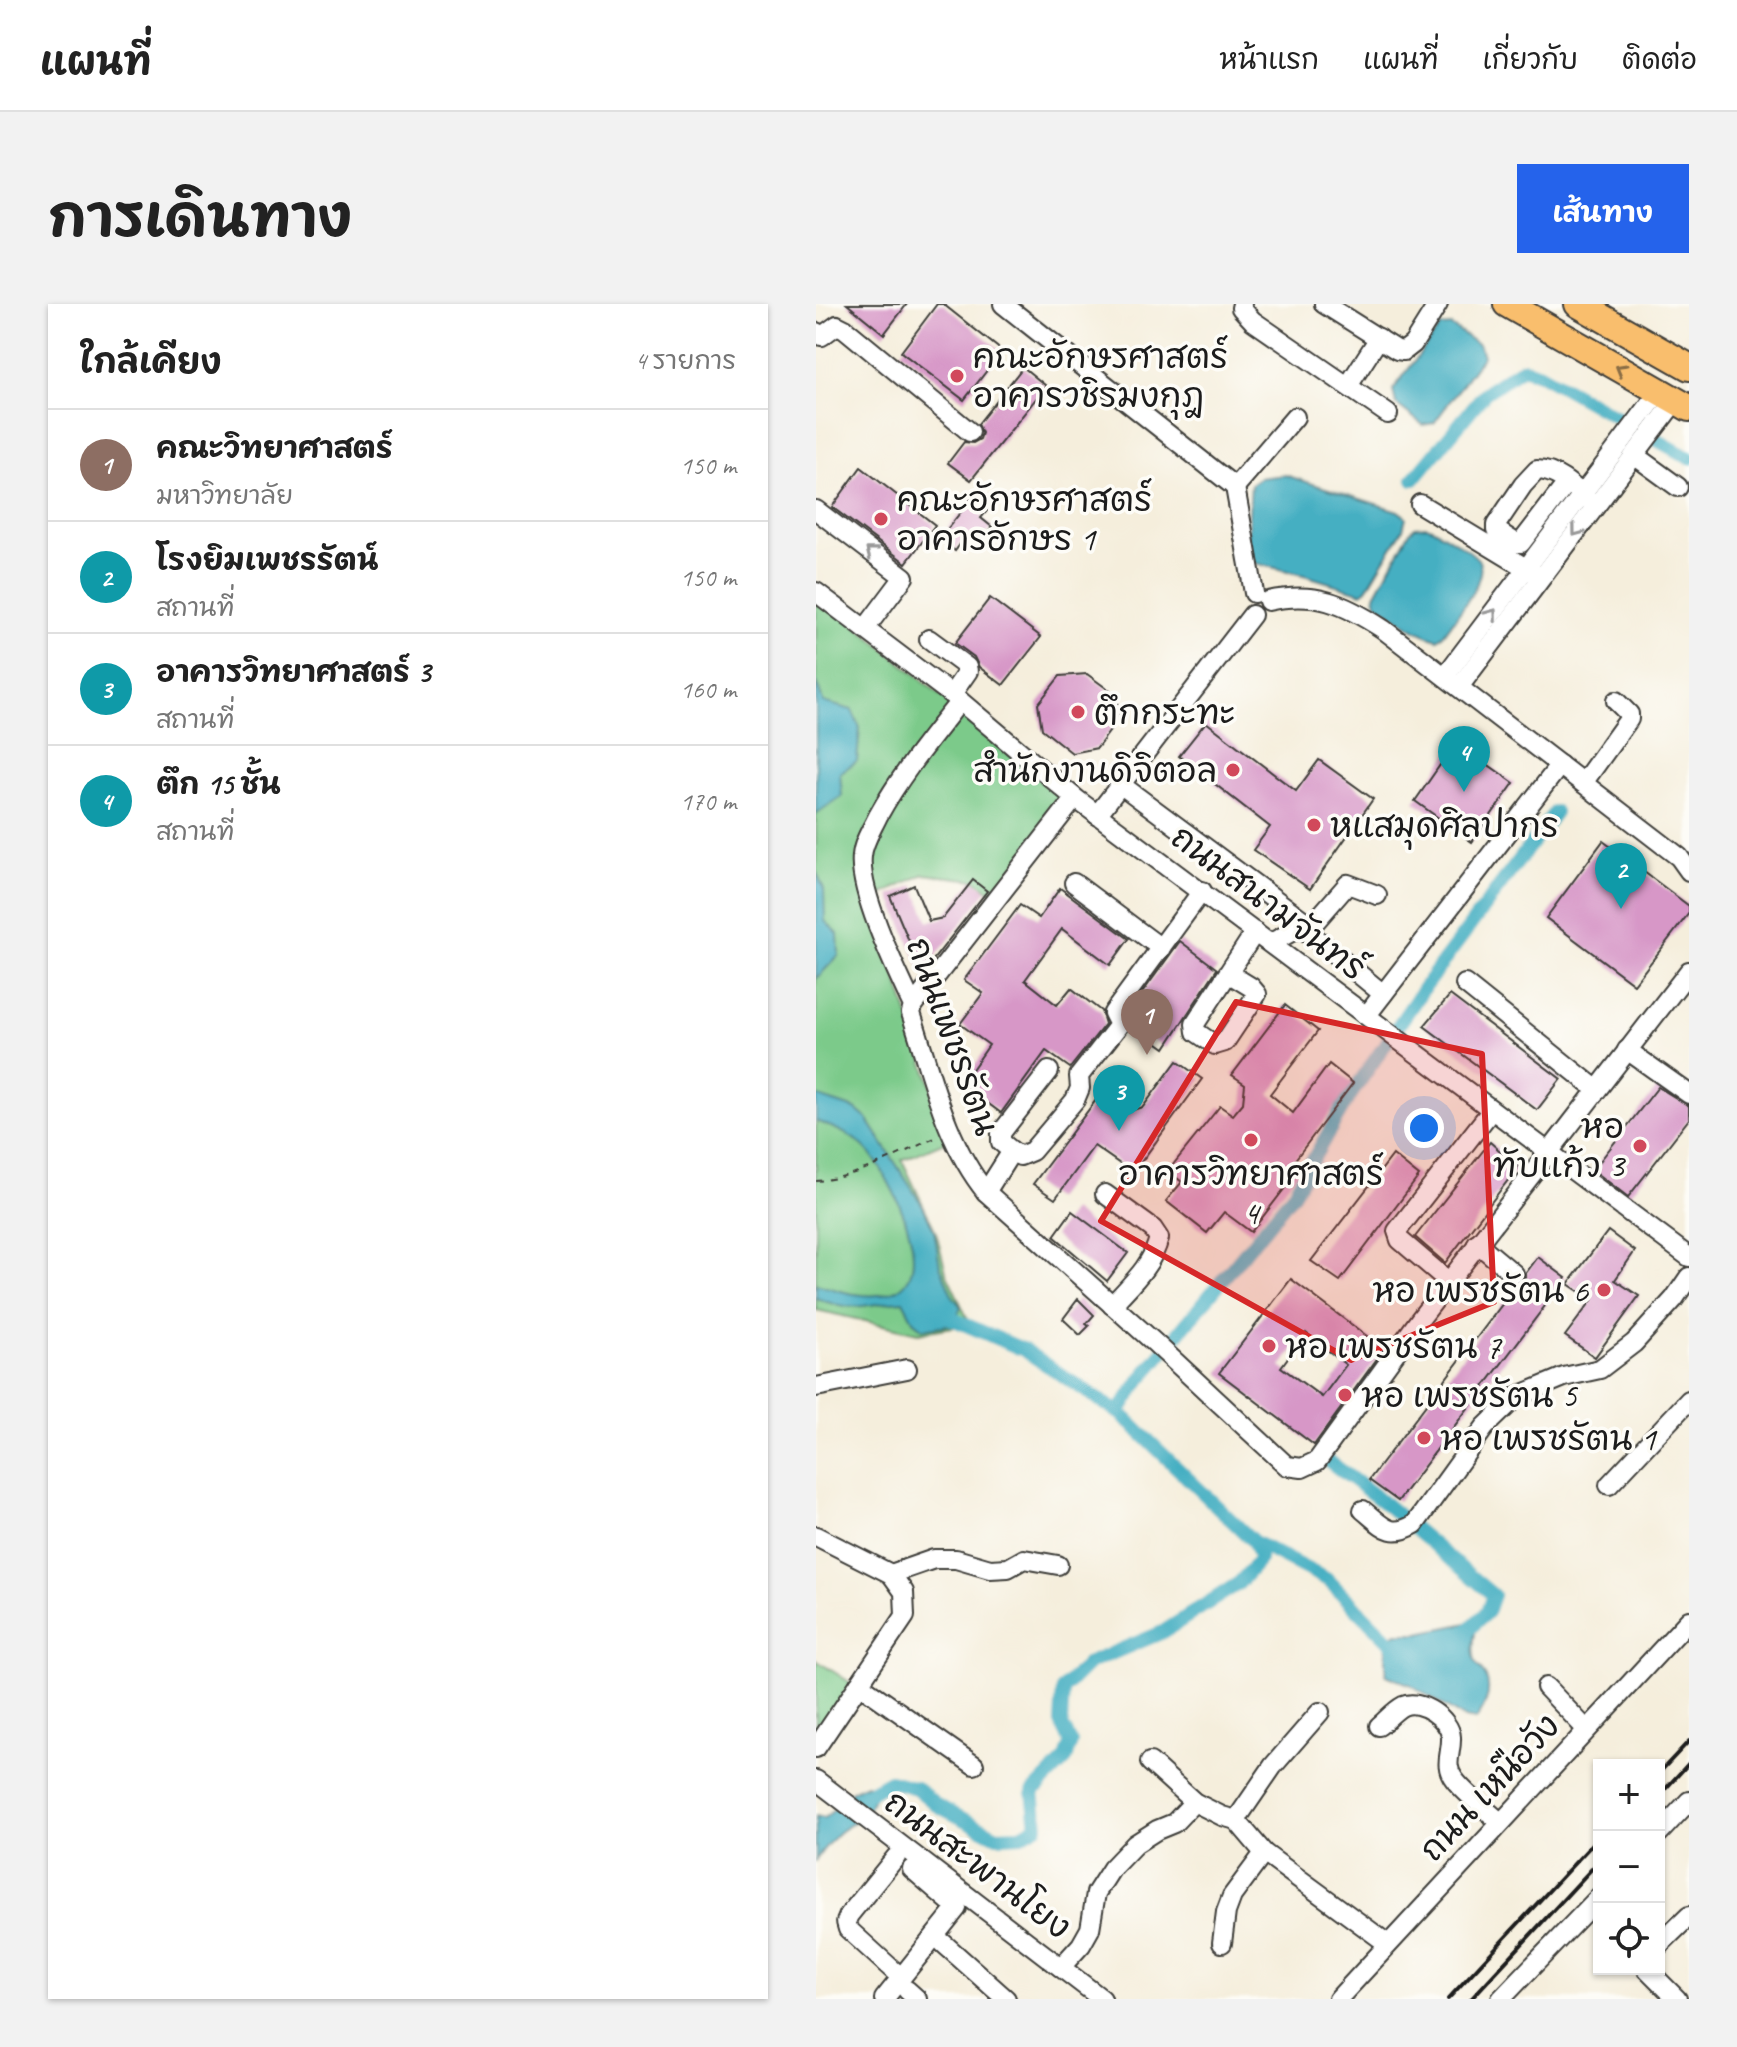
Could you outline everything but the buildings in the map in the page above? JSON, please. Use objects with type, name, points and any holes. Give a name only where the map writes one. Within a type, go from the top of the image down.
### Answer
[{"type":"highway","points":[[1507,304],[1675,400]]},
{"type":"highway","points":[[1578,304],[1689,367]]},
{"type":"street","points":[[1003,304],[1235,487],[1261,597]]},
{"type":"street","points":[[1242,304],[1241,308],[1253,321],[1388,414]]},
{"type":"street","points":[[1324,304],[1397,350],[1404,351],[1413,344],[1438,304]]},
{"type":"street","points":[[816,332],[822,336],[837,325],[845,329],[970,432]]},
{"type":"street","points":[[1348,386],[1379,338]]},
{"type":"street","points":[[1452,681],[1634,447],[1648,423],[1675,400]]},
{"type":"street","points":[[1235,487],[1295,417]]},
{"type":"street","points":[[1634,447],[1678,487]]},
{"type":"street","points":[[1567,483],[1590,500]]},
{"type":"street","points":[[1420,504],[1534,573]]},
{"type":"street","points":[[816,510],[904,577],[865,629]]},
{"type":"street","name":"ถนนสนามจันทร์","points":[[816,592],[956,698],[1097,815],[1689,1257]]},
{"type":"street","points":[[1097,815],[1252,615],[1245,603],[1261,597],[1294,596],[1323,599],[1357,612],[1686,857]]},
{"type":"street","points":[[929,639],[967,667],[956,698]]},
{"type":"street","name":"ถนนเพชรรัตน","points":[[956,698],[895,784],[868,836],[861,868],[882,938],[913,1006],[911,1013],[950,1131],[975,1179],[986,1192],[1287,1466],[1302,1468],[1317,1461],[1448,1281],[1689,971]]},
{"type":"street","points":[[1583,783],[1629,719],[1629,714],[1616,701]]},
{"type":"street","points":[[1367,1015],[1560,765]]},
{"type":"street","points":[[1120,784],[1309,929],[1383,994]]},
{"type":"street","points":[[913,1006],[1075,798]]},
{"type":"street","points":[[1074,883],[1161,948]]},
{"type":"street","points":[[1271,943],[1293,931],[1309,929],[1348,884],[1377,895]]},
{"type":"street","points":[[1049,1071],[1001,1133],[1001,1142],[1020,1156],[1032,1151],[1075,1100],[1080,1088],[1079,1076],[1119,1025],[1113,1013],[1202,891]]},
{"type":"street","points":[[1228,973],[1255,932]]},
{"type":"street","points":[[1465,984],[1596,1089]]},
{"type":"street","points":[[1627,1050],[1689,1094]]},
{"type":"street","points":[[1448,1281],[1400,1240],[1397,1231],[1491,1111]]},
{"type":"street","points":[[986,1192],[1012,1151]]},
{"type":"street","points":[[1105,1194],[1153,1229],[1159,1238],[1145,1268],[1112,1305]]},
{"type":"street","points":[[1477,1243],[1514,1274]]},
{"type":"street","points":[[1363,1510],[1388,1531],[1403,1532],[1415,1524],[1485,1427],[1516,1397],[1564,1377],[1600,1369],[1634,1343],[1674,1299],[1689,1277]]},
{"type":"street","points":[[816,1387],[907,1369]]},
{"type":"street","points":[[1609,1485],[1689,1400]]},
{"type":"street","points":[[816,1536],[891,1574],[904,1592],[905,1616],[816,1748]]},
{"type":"street","points":[[891,1574],[934,1559],[956,1559],[990,1569],[1008,1568],[1024,1559],[1058,1565]]},
{"type":"street","name":"ถนน เหนือวัง","points":[[1338,1999],[1689,1620]]},
{"type":"street","points":[[859,1684],[974,1765]]},
{"type":"street","points":[[1546,1687],[1586,1729]]},
{"type":"street","points":[[1379,1726],[1404,1705],[1418,1705],[1430,1710],[1443,1721],[1451,1736],[1447,1764],[1454,1779],[1500,1822]]},
{"type":"street","points":[[1236,1820],[1273,1766],[1320,1712]]},
{"type":"street","points":[[1150,1762],[1194,1802],[1236,1820],[1264,1853],[1388,1944]]},
{"type":"street","name":"ถนนสะพานโยง","points":[[816,1780],[869,1829],[1102,1999]]},
{"type":"street","points":[[1661,1831],[1689,1801]]},
{"type":"street","points":[[1061,1967],[1081,1945],[1090,1929],[1096,1893],[1112,1868],[1135,1844],[1174,1823],[1194,1802]]},
{"type":"street","points":[[869,1829],[896,1857],[957,1908],[884,1999]]},
{"type":"street","points":[[1222,1943],[1226,1912],[1232,1896],[1264,1853]]},
{"type":"street","points":[[894,1971],[848,1929],[846,1922],[896,1857]]},
{"type":"street","points":[[1501,1999],[1593,1910]]},
{"type":"street","points":[[1665,1939],[1689,1916]]},
{"type":"street","points":[[943,1943],[1006,1999]]},
{"type":"street","points":[[1653,1975],[1677,1999]]},
{"type":"path","points":[[816,1181],[872,1166],[950,1131]]},
{"type":"highlighted area","points":[[1236,1002],[1482,1054],[1494,1302],[1351,1360],[1101,1221]]},
{"type":"green space","points":[[816,592],[1067,800],[998,897],[975,880],[924,874],[871,900],[949,1140],[902,1160],[936,1232],[946,1272],[970,1324],[918,1333],[816,1310]]},
{"type":"green space","points":[[816,1660],[851,1683],[816,1737]]},
{"type":"water","points":[[1451,326],[1479,345],[1483,356],[1434,423],[1423,425],[1396,404],[1393,390],[1440,327]]},
{"type":"water","points":[[1285,475],[1398,511],[1406,517],[1403,529],[1362,593],[1250,562],[1246,554],[1251,484],[1259,478]]},
{"type":"water","points":[[1427,526],[1473,554],[1479,561],[1480,569],[1469,599],[1438,639],[1398,619],[1377,603],[1375,595],[1409,533],[1415,527]]},
{"type":"water","points":[[816,680],[823,702],[852,710],[860,728],[857,761],[840,773],[842,796],[816,814]]},
{"type":"water","points":[[816,871],[824,889],[825,921],[838,934],[839,955],[816,979]]},
{"type":"water","points":[[816,1096],[855,1109],[867,1119],[923,1206],[934,1230],[940,1266],[952,1295],[961,1307],[954,1324],[923,1329],[914,1322],[903,1301],[851,1307],[816,1298],[816,1284],[862,1295],[889,1293],[905,1284],[912,1268],[912,1248],[908,1226],[889,1182],[869,1152],[857,1141],[816,1121]]},
{"type":"water","points":[[1477,1621],[1474,1656],[1486,1677],[1488,1694],[1476,1720],[1464,1718],[1409,1684],[1386,1675],[1386,1639],[1397,1633],[1419,1633]]},
{"type":"water","points":[[867,1784],[874,1792],[867,1812],[835,1836],[816,1860],[816,1816],[824,1818],[847,1795]]},
{"type":"waterway","points":[[1414,479],[1485,393],[1522,368],[1540,374],[1689,458]]},
{"type":"waterway","points":[[1119,1412],[1140,1380],[1293,1194],[1346,1102],[1428,982],[1555,812]]},
{"type":"waterway","points":[[858,1799],[890,1781],[916,1788],[938,1806],[997,1836],[1021,1835],[1037,1826],[1033,1792],[1066,1759],[1071,1743],[1061,1723],[1063,1689],[1089,1663],[1163,1632],[1239,1583],[1260,1559],[1254,1542],[1122,1415],[1024,1350],[948,1317],[940,1310]]},
{"type":"waterway","points":[[1326,1459],[1384,1503],[1493,1595],[1487,1612],[1465,1633]]},
{"type":"waterway","points":[[1254,1542],[1328,1580],[1399,1651]]},
{"type":"railway","points":[[1665,1767],[1689,1741]]},
{"type":"railway","points":[[1665,1789],[1689,1763]]},
{"type":"railway","points":[[1448,1999],[1593,1843]]},
{"type":"railway","points":[[1471,1999],[1593,1867]]},
{"type":"place","name":"คณะอักษรศาสตร์ อาคารวชิรมงกุฎ","points":[[957,376]]},
{"type":"place","name":"คณะอักษรศาสตร์ อาคารอักษร 1","points":[[881,519]]},
{"type":"place","name":"ตึกกระทะ","points":[[1078,712]]},
{"type":"place","name":"สำนักงานดิจิตอล","points":[[1233,770]]},
{"type":"place","name":"ตึก 15 ชั้น","points":[[1464,792]]},
{"type":"place","name":"หแสมุดศิลปากร","points":[[1314,825]]},
{"type":"place","name":"โรงยิมเพชรรัตน์","points":[[1621,909]]},
{"type":"place","name":"คณะวิทยาศาสตร์","points":[[1147,1055]]},
{"type":"place","name":"อาคารวิทยาศาสตร์ 3","points":[[1119,1131]]},
{"type":"place","name":"อาคารวิทยาศาสตร์ 4","points":[[1251,1140]]},
{"type":"place","name":"หอ ทับแก้ว 3","points":[[1640,1146]]},
{"type":"place","name":"หอ เพรชรัตน 6","points":[[1604,1290]]},
{"type":"place","name":"หอ เพรชรัตน 7","points":[[1269,1346]]},
{"type":"place","name":"หอ เพรชรัตน 5","points":[[1345,1395]]},
{"type":"place","name":"หอ เพรชรัตน 1","points":[[1424,1438]]}]
